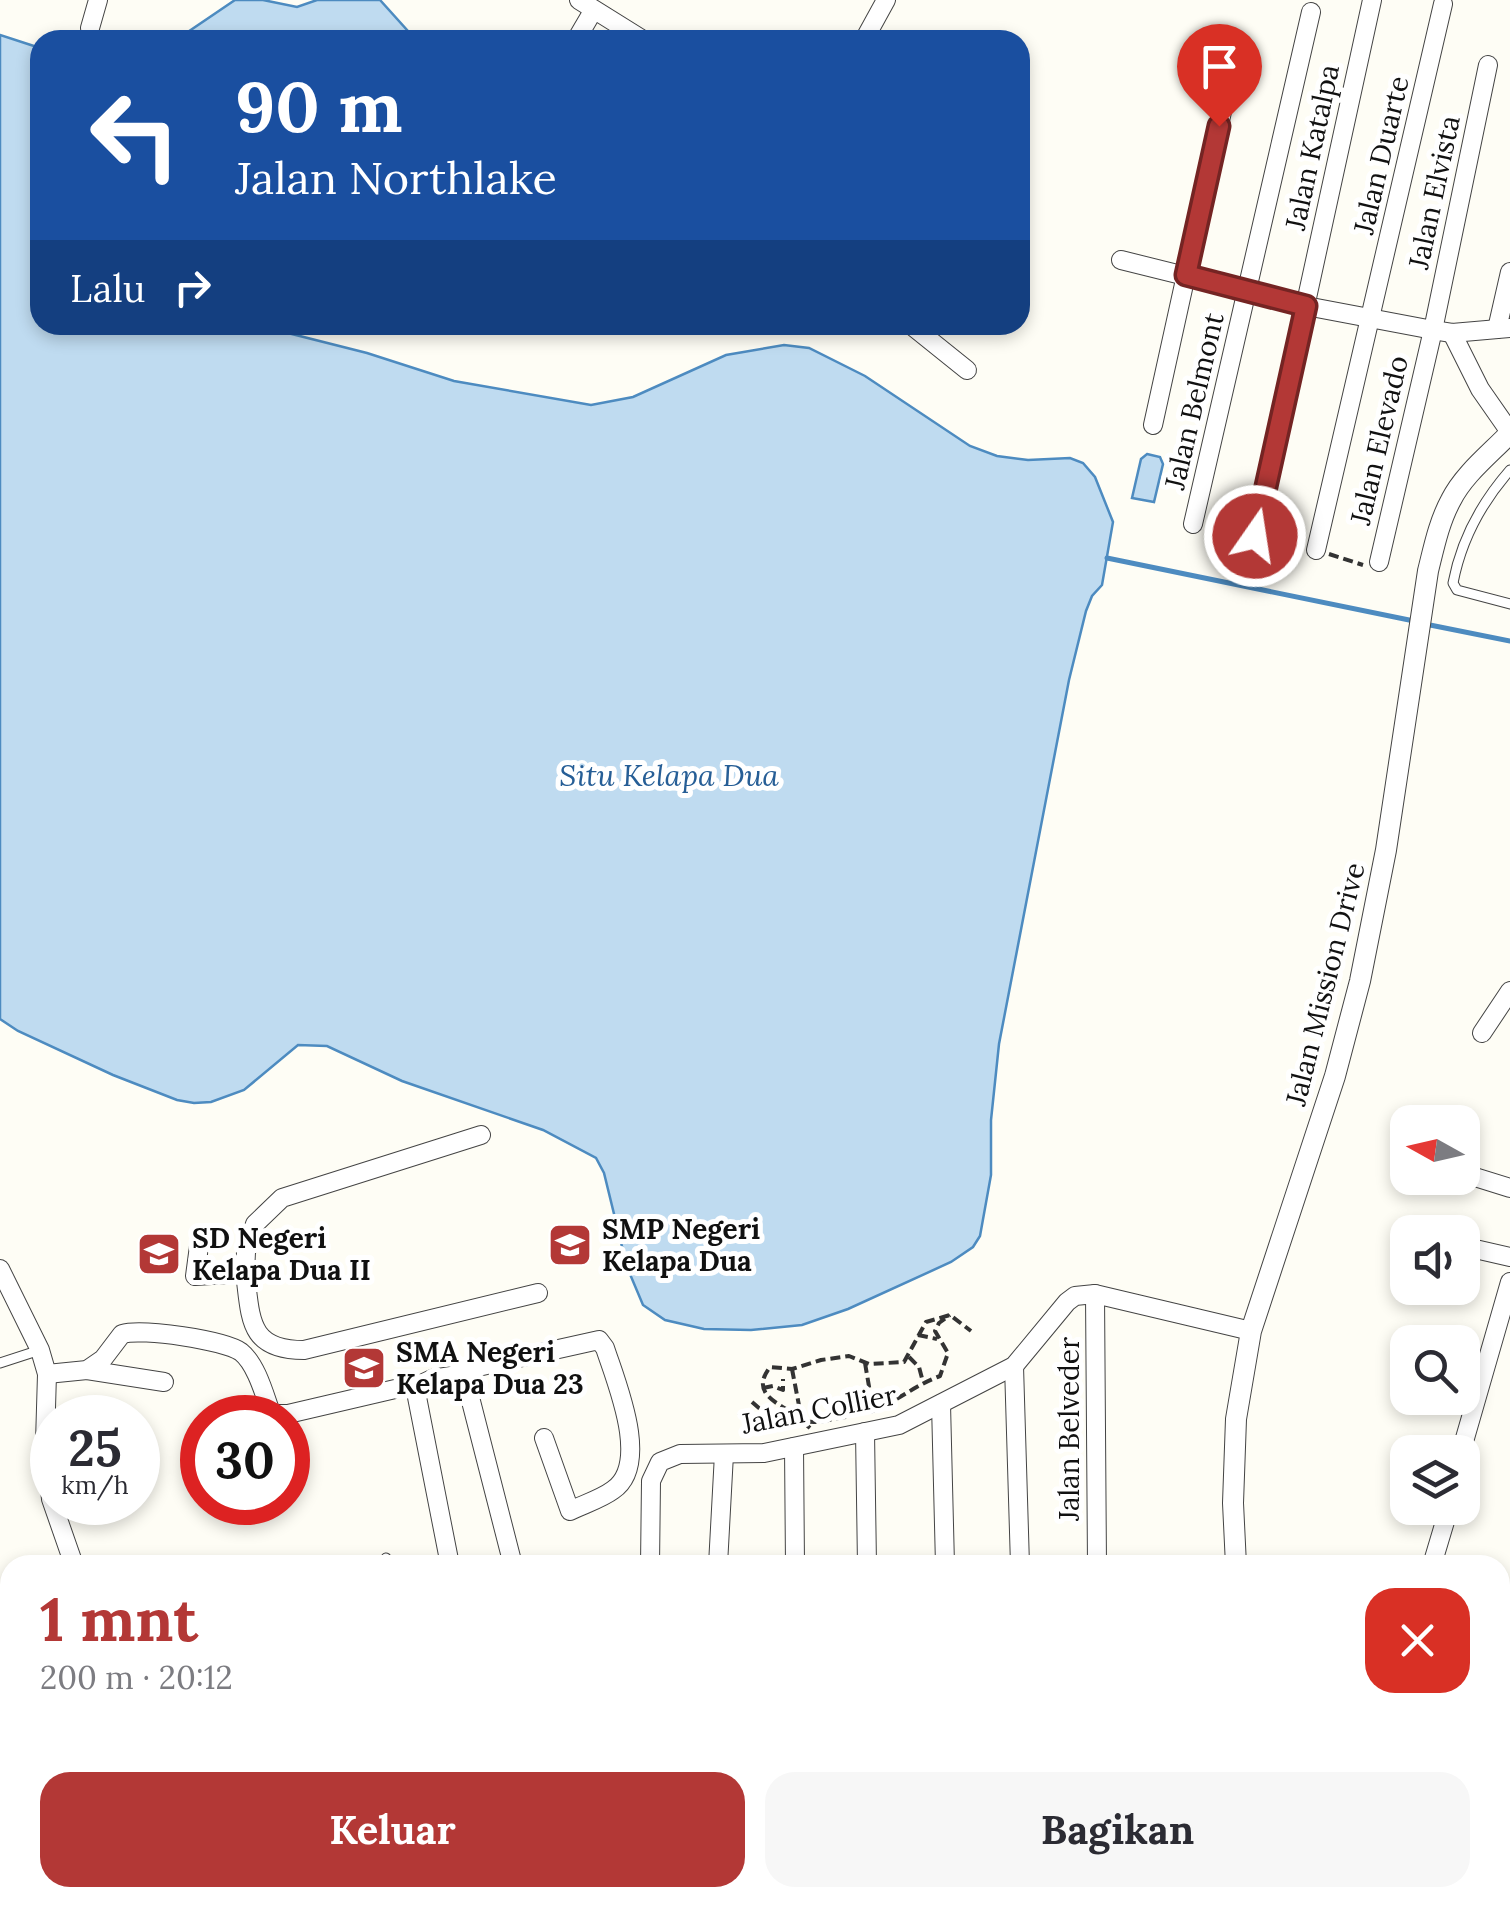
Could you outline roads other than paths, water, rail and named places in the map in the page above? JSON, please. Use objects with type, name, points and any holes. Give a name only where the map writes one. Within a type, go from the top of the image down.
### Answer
[{"type":"street","points":[[90,28],[98,0]]},
{"type":"street","points":[[870,30],[886,0]]},
{"type":"street","name":"Jalan Katalpa","points":[[1255,536],[1372,0]]},
{"type":"street","name":"Jalan Duarte","points":[[1316,550],[1444,4]]},
{"type":"street","points":[[579,30],[586,6],[626,30]]},
{"type":"street","name":"Jalan Belmont","points":[[1193,524],[1311,12]]},
{"type":"street","name":"Jalan Elvista","points":[[1442,332],[1488,65]]},
{"type":"street","points":[[1153,425],[1227,89]]},
{"type":"street","points":[[1122,260],[1306,306],[1442,332],[1504,329],[1510,272]]},
{"type":"street","points":[[1442,332],[1510,432]]},
{"type":"street","name":"Jalan Elevado","points":[[1380,562],[1442,332]]},
{"type":"street","points":[[924,335],[968,370]]},
{"type":"street","name":"Jalan Mission Drive","points":[[1236,1555],[1236,1419],[1251,1331],[1335,1076],[1360,981],[1386,850],[1425,594],[1439,528],[1451,499],[1467,477],[1510,432]]},
{"type":"street","points":[[1482,1032],[1510,990]]},
{"type":"street","points":[[481,1134],[282,1198],[255,1224],[246,1252],[252,1324],[262,1341],[282,1350],[304,1350],[538,1293]]},
{"type":"street","points":[[1480,1179],[1510,1188]]},
{"type":"street","points":[[199,1246],[195,1276],[245,1273]]},
{"type":"street","points":[[1480,1250],[1510,1257]]},
{"type":"street","points":[[0,1269],[40,1350],[47,1374],[45,1442],[51,1499],[71,1555]]},
{"type":"street","points":[[1466,1435],[1510,1282]]},
{"type":"street","points":[[1095,1294],[1251,1331]]},
{"type":"street","name":"Jalan Collier","points":[[650,1555],[651,1481],[654,1469],[668,1457],[764,1454],[899,1426],[1014,1366],[1067,1302],[1075,1296],[1095,1294]]},
{"type":"street","name":"Jalan Belveder","points":[[1095,1294],[1097,1555]]},
{"type":"street","points":[[87,1370],[102,1359],[117,1338],[130,1332],[223,1344],[243,1354],[270,1410],[288,1414],[400,1386],[412,1388],[432,1378],[464,1374],[468,1369],[594,1340],[603,1343],[630,1429],[630,1457],[621,1482],[570,1511],[544,1438]]},
{"type":"street","points":[[243,1354],[262,1341]]},
{"type":"street","points":[[1014,1366],[1020,1555]]},
{"type":"street","points":[[47,1374],[87,1370],[164,1382]]},
{"type":"street","points":[[464,1374],[510,1555]]},
{"type":"street","points":[[412,1388],[448,1555]]},
{"type":"street","points":[[941,1404],[946,1555]]},
{"type":"street","points":[[865,1432],[868,1555]]},
{"type":"street","points":[[794,1447],[795,1555]]},
{"type":"street","points":[[719,1555],[724,1454]]},
{"type":"street","points":[[1435,1555],[1444,1525]]},
{"type":"lane","points":[[1510,470],[1492,490],[1469,534],[1453,583],[1458,590],[1510,604]]},
{"type":"lane","points":[[0,1364],[40,1350]]},
{"type":"water","points":[[235,0],[263,0],[297,7],[317,0],[380,0],[407,30],[191,30]]},
{"type":"water","name":"Situ Kelapa Dua","points":[[0,35],[30,45],[30,335],[296,335],[454,381],[591,405],[633,397],[726,355],[784,345],[809,348],[865,376],[970,446],[997,456],[1028,460],[1070,458],[1083,463],[1095,477],[1113,522],[1102,585],[1086,611],[1069,680],[999,1044],[991,1120],[991,1175],[980,1236],[973,1247],[951,1262],[848,1309],[802,1325],[704,1329],[665,1320],[643,1305],[627,1267],[604,1173],[596,1158],[543,1130],[402,1081],[327,1046],[298,1045],[244,1090],[211,1102],[177,1100],[113,1075],[0,1019]]},
{"type":"water","points":[[1147,454],[1160,457],[1163,464],[1154,502],[1132,498],[1141,459]]},
{"type":"waterway","points":[[1107,558],[1414,621]]},
{"type":"waterway","points":[[1425,624],[1510,641]]},
{"type":"place","name":"SMP Negeri Kelapa Dua","points":[[570,1245]]},
{"type":"place","name":"SD Negeri Kelapa Dua II","points":[[159,1254]]},
{"type":"place","name":"SMA Negeri Kelapa Dua 23","points":[[364,1368]]}]
